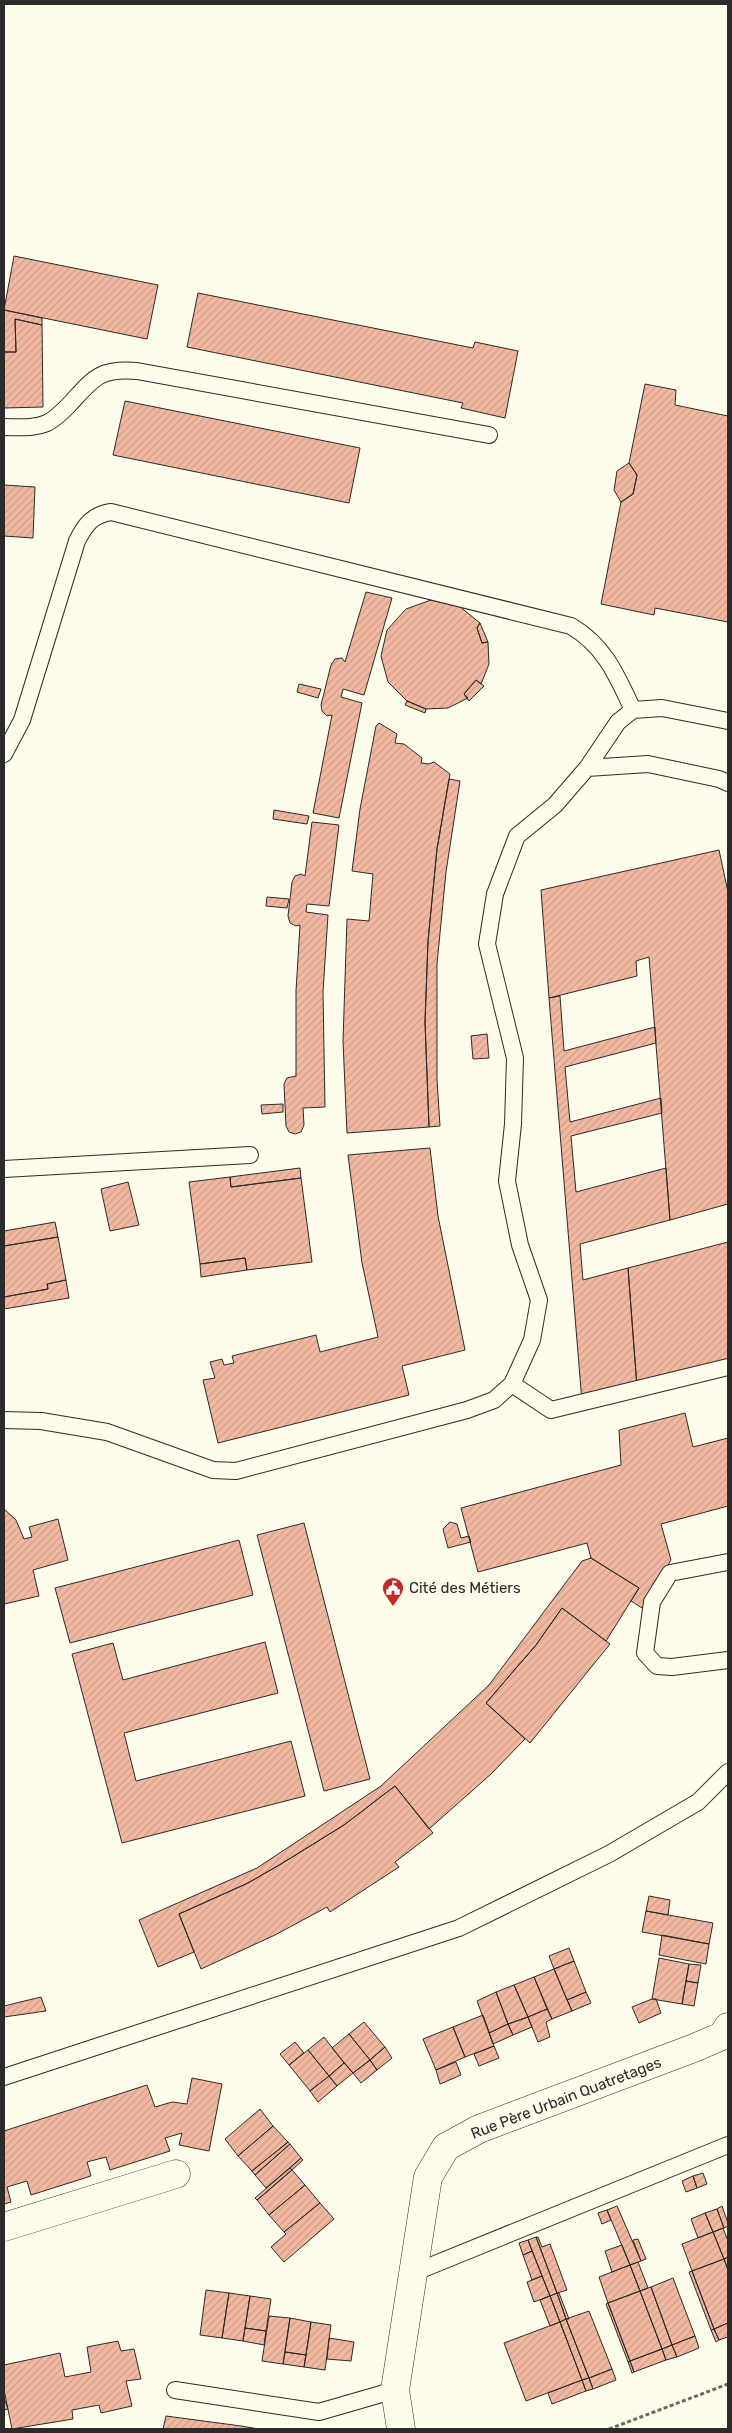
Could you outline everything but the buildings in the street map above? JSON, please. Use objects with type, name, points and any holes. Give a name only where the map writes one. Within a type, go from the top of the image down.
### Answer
[{"type":"street","name":"Rue Père Urbain Quatretages","points":[[401,2429],[395,2390],[428,2177],[446,2147],[479,2129],[726,2034]]},
{"type":"street","points":[[4,2227],[176,2174]]},
{"type":"lane","points":[[4,427],[28,427],[46,423],[59,416],[92,381],[102,374],[115,370],[137,371],[489,435]]},
{"type":"lane","points":[[4,754],[22,720],[77,541],[85,525],[98,514],[110,512],[571,626],[588,636],[602,652],[633,710]]},
{"type":"lane","points":[[4,1420],[41,1421],[107,1432],[213,1470],[236,1471],[466,1410],[494,1400],[512,1384],[532,1340],[539,1300],[520,1245],[506,1181],[513,1124],[515,1058],[487,944],[496,894],[517,836],[555,805],[587,768],[618,722],[633,710],[662,708],[728,721]]},
{"type":"lane","points":[[587,768],[648,764],[719,779],[728,783]]},
{"type":"lane","points":[[4,1169],[250,1155]]},
{"type":"lane","points":[[512,1384],[551,1410],[728,1367]]},
{"type":"lane","points":[[728,1562],[670,1573],[652,1602],[645,1653],[657,1666],[672,1667],[728,1660]]},
{"type":"lane","points":[[4,2077],[459,1928],[609,1854],[698,1802],[728,1772]]},
{"type":"lane","points":[[413,2272],[728,2145]]},
{"type":"lane","points":[[175,2390],[319,2412],[395,2390]]},
{"type":"path","points":[[609,2429],[728,2384]]},
{"type":"place","name":"Cité des Métiers","points":[[393,1607]]}]
